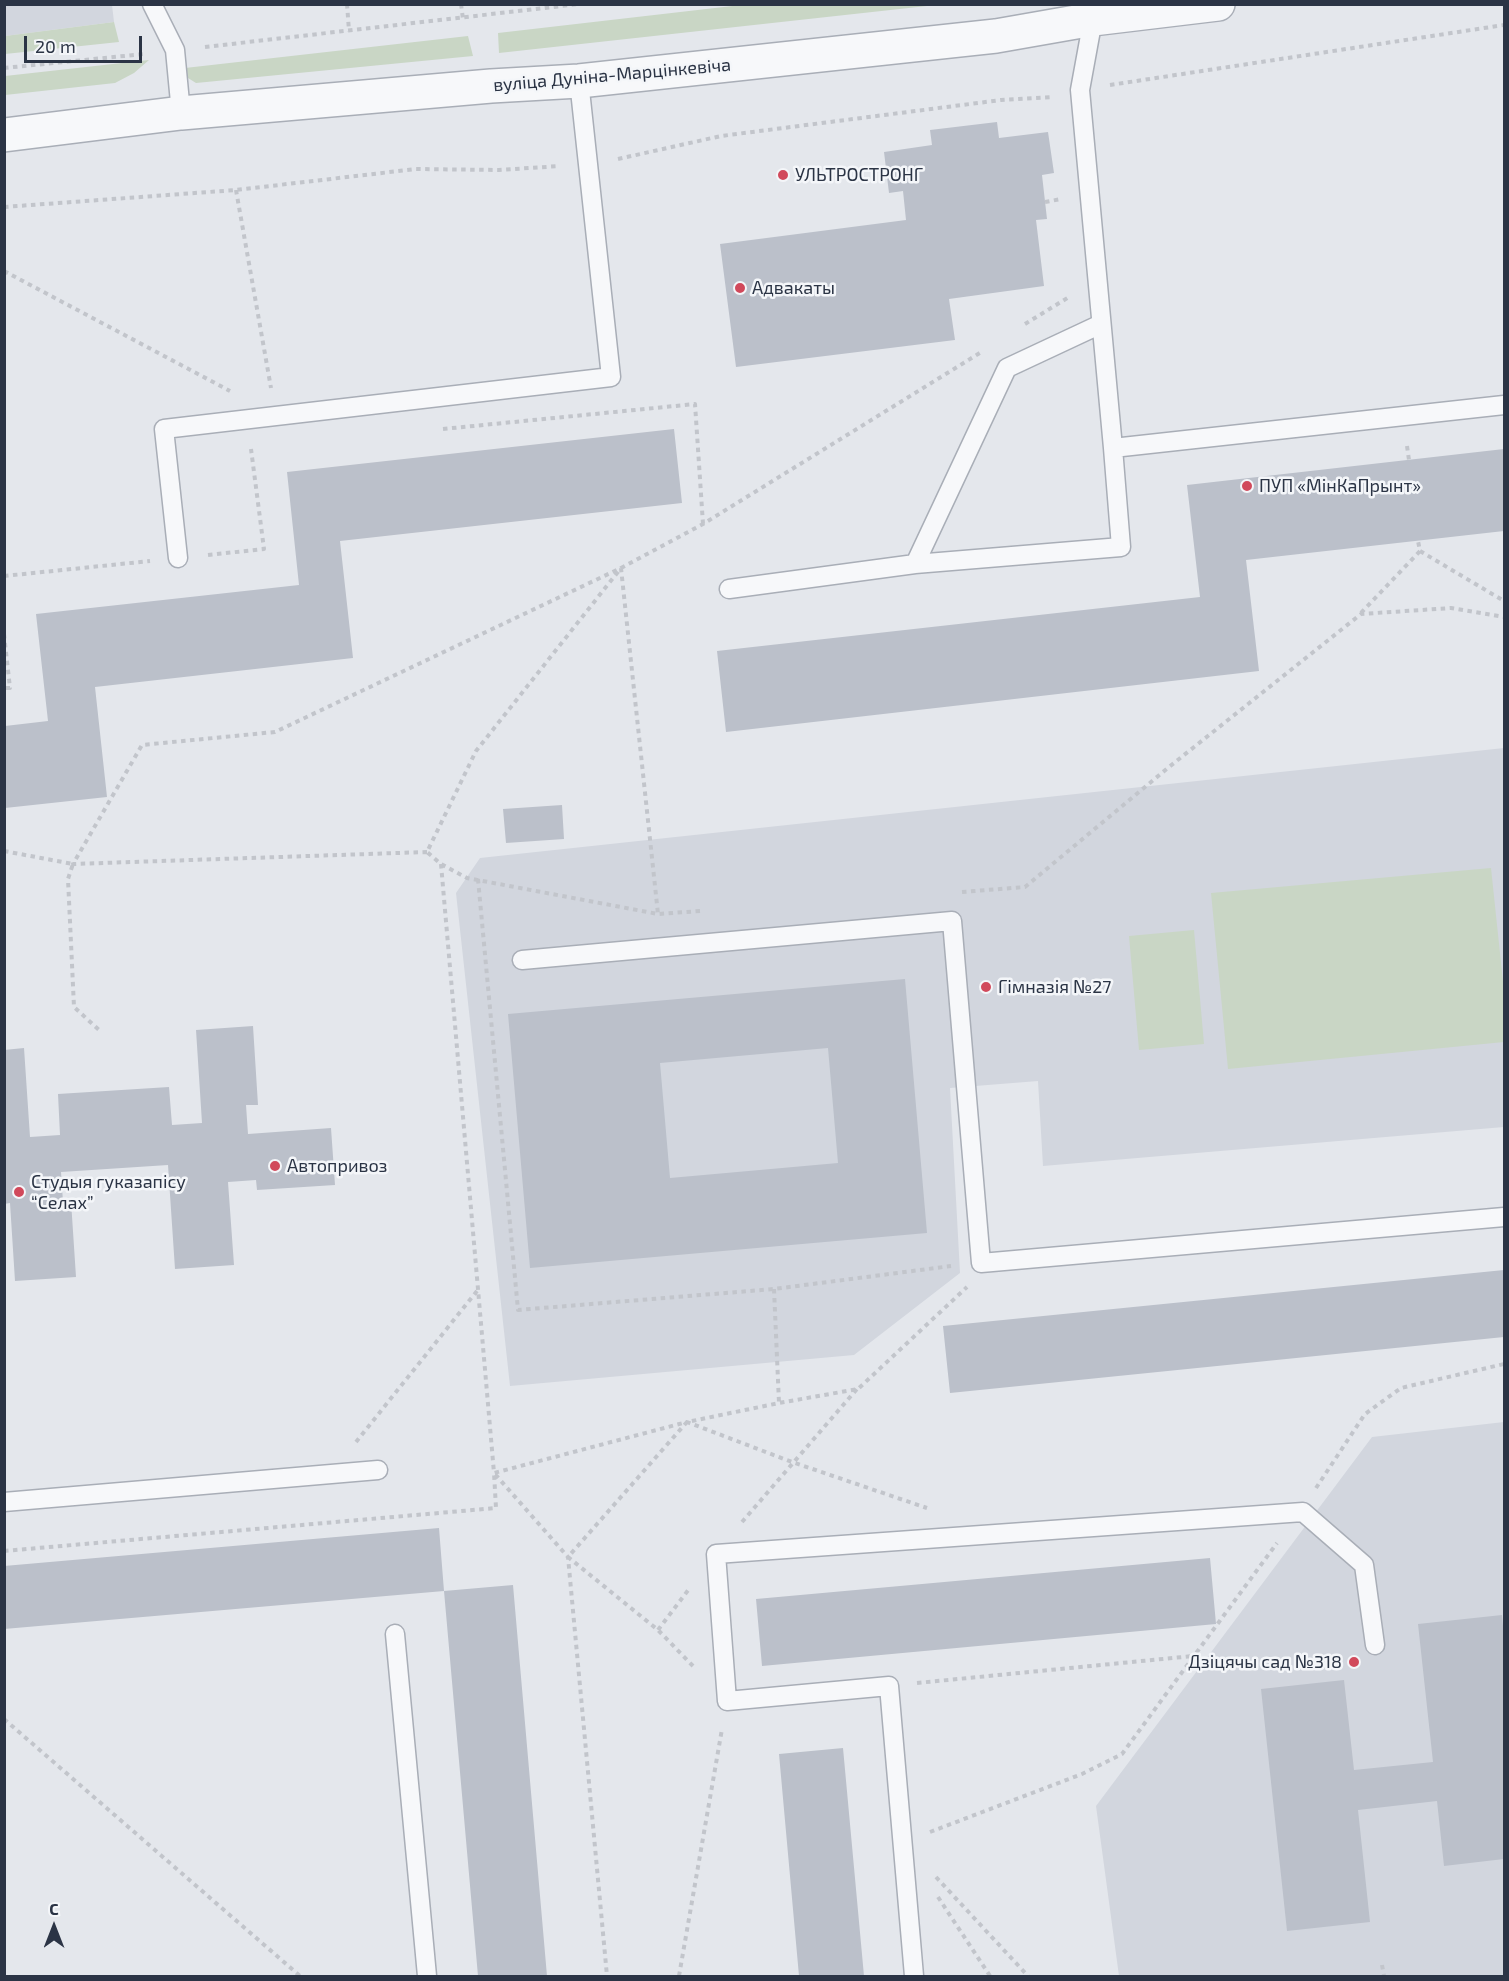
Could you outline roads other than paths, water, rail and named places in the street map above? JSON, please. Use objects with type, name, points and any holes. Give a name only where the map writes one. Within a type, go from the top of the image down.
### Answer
[{"type":"street","name":"вуліца Дуніна-Марцінкевіча","points":[[4,135],[181,113],[490,86],[579,81],[996,36],[1092,12],[1218,4]]},
{"type":"lane","points":[[152,4],[176,50],[181,113]]},
{"type":"lane","points":[[729,589],[915,564],[1121,547],[1080,90],[1092,12]]},
{"type":"lane","points":[[178,558],[164,429],[611,377],[579,81]]},
{"type":"lane","points":[[915,564],[1007,368],[1101,324]]},
{"type":"lane","points":[[1113,448],[1504,405]]},
{"type":"lane","points":[[522,960],[952,921],[981,1263],[1504,1216]]},
{"type":"lane","points":[[4,1502],[378,1470]]},
{"type":"lane","points":[[914,1977],[889,1686],[727,1701],[716,1554],[1303,1512],[1364,1565],[1376,1645]]},
{"type":"lane","points":[[395,1634],[427,1977]]},
{"type":"place","name":"УЛЬТРОСТРОНГ","points":[[783,175]]},
{"type":"place","name":"Адвакаты","points":[[740,288]]},
{"type":"place","name":"ПУП «МінКаПрынт»","points":[[1247,486]]},
{"type":"place","name":"Гімназія №27","points":[[986,987]]},
{"type":"place","name":"Автопривоз","points":[[275,1166]]},
{"type":"place","name":"Студыя гуказапісу “Селах”","points":[[19,1192]]},
{"type":"place","name":"Дзіцячы сад №318","points":[[1354,1662]]}]
